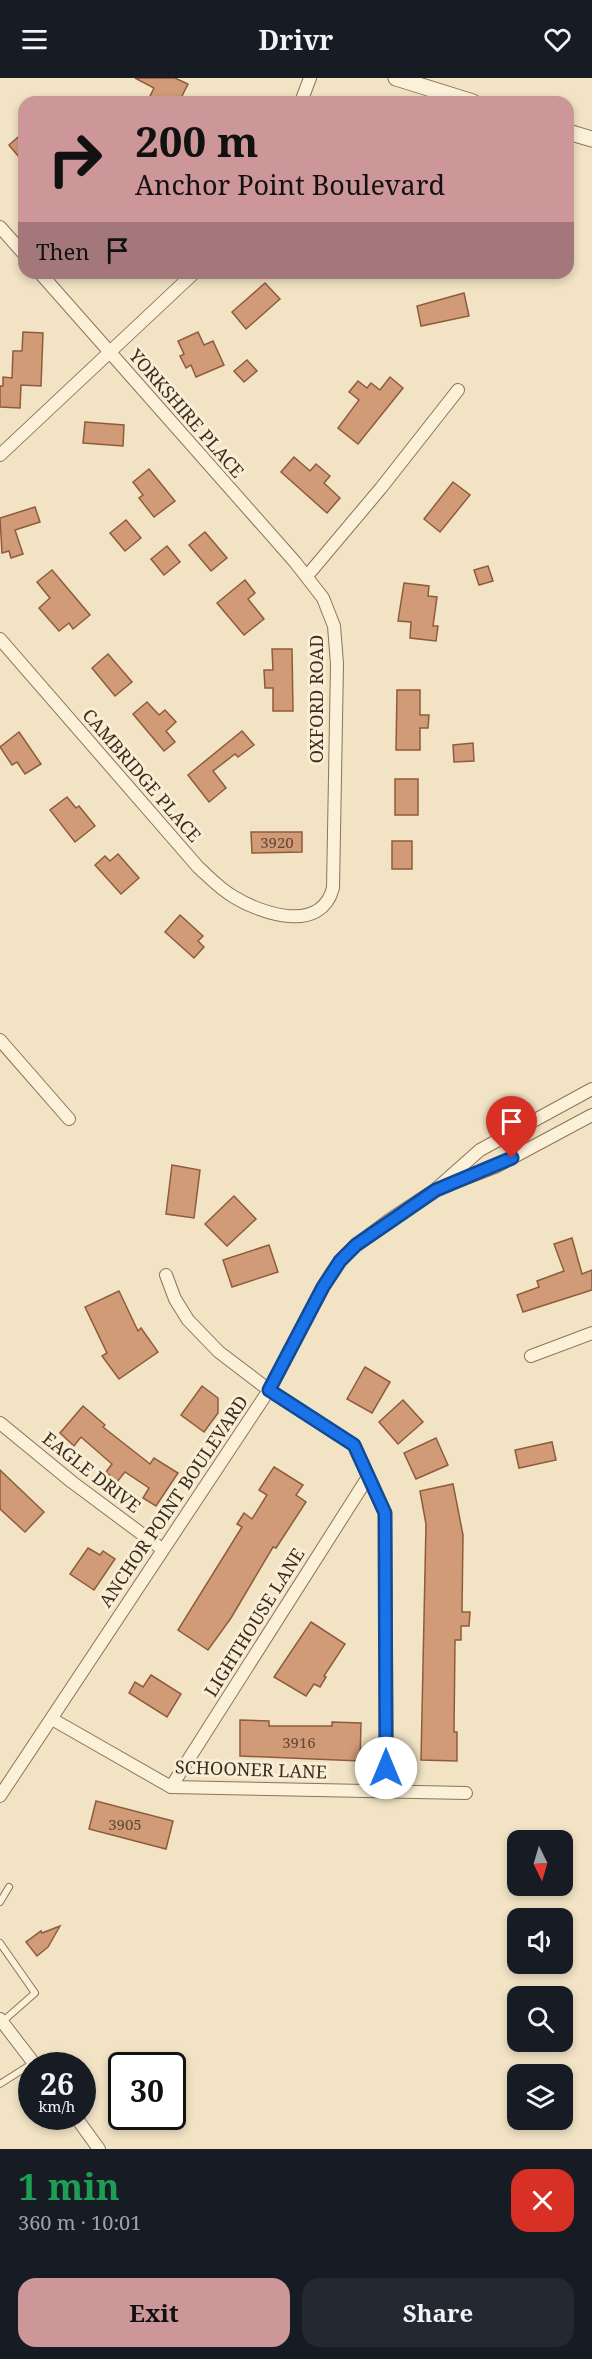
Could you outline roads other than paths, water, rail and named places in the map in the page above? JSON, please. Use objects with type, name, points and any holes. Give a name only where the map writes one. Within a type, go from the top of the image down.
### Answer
[{"type":"street","points":[[303,96],[310,78]]},
{"type":"street","points":[[396,78],[454,96]]},
{"type":"street","points":[[574,134],[592,139]]},
{"type":"street","points":[[0,227],[18,247]]},
{"type":"street","name":"YORKSHIRE PLACE","points":[[45,279],[306,576]]},
{"type":"street","points":[[0,455],[188,279]]},
{"type":"street","points":[[306,576],[381,488],[458,390]]},
{"type":"street","name":"OXFORD ROAD","points":[[273,914],[294,917],[312,913],[322,907],[331,896],[333,888],[337,672],[334,626],[323,598],[306,576]]},
{"type":"street","name":"CAMBRIDGE PLACE","points":[[0,639],[198,867],[232,896],[273,914]]},
{"type":"street","points":[[0,1041],[69,1119]]},
{"type":"street","name":"ANCHOR POINT BOULEVARD","points":[[0,1796],[269,1390],[323,1287],[340,1261],[356,1245],[389,1220],[436,1190],[480,1150],[592,1089]]},
{"type":"street","name":"ANCHOR POINT BOULEVARD","points":[[436,1190],[495,1167],[592,1115]]},
{"type":"street","points":[[166,1275],[175,1299],[188,1320],[219,1352],[269,1390],[354,1445],[385,1513],[387,1791]]},
{"type":"street","points":[[531,1356],[592,1333]]},
{"type":"street","name":"EAGLE DRIVE","points":[[0,1423],[72,1482],[162,1549]]},
{"type":"street","name":"LIGHTHOUSE LANE","points":[[171,1787],[368,1477]]},
{"type":"street","name":"SCHOONER LANE","points":[[52,1719],[171,1787],[466,1793]]},
{"type":"street","points":[[1,2020],[25,2052]]},
{"type":"street","points":[[85,2130],[99,2149]]},
{"type":"lane","points":[[0,1902],[9,1887]]},
{"type":"lane","points":[[0,1943],[35,1993],[1,2020]]},
{"type":"lane","points":[[0,2084],[18,2073]]}]
